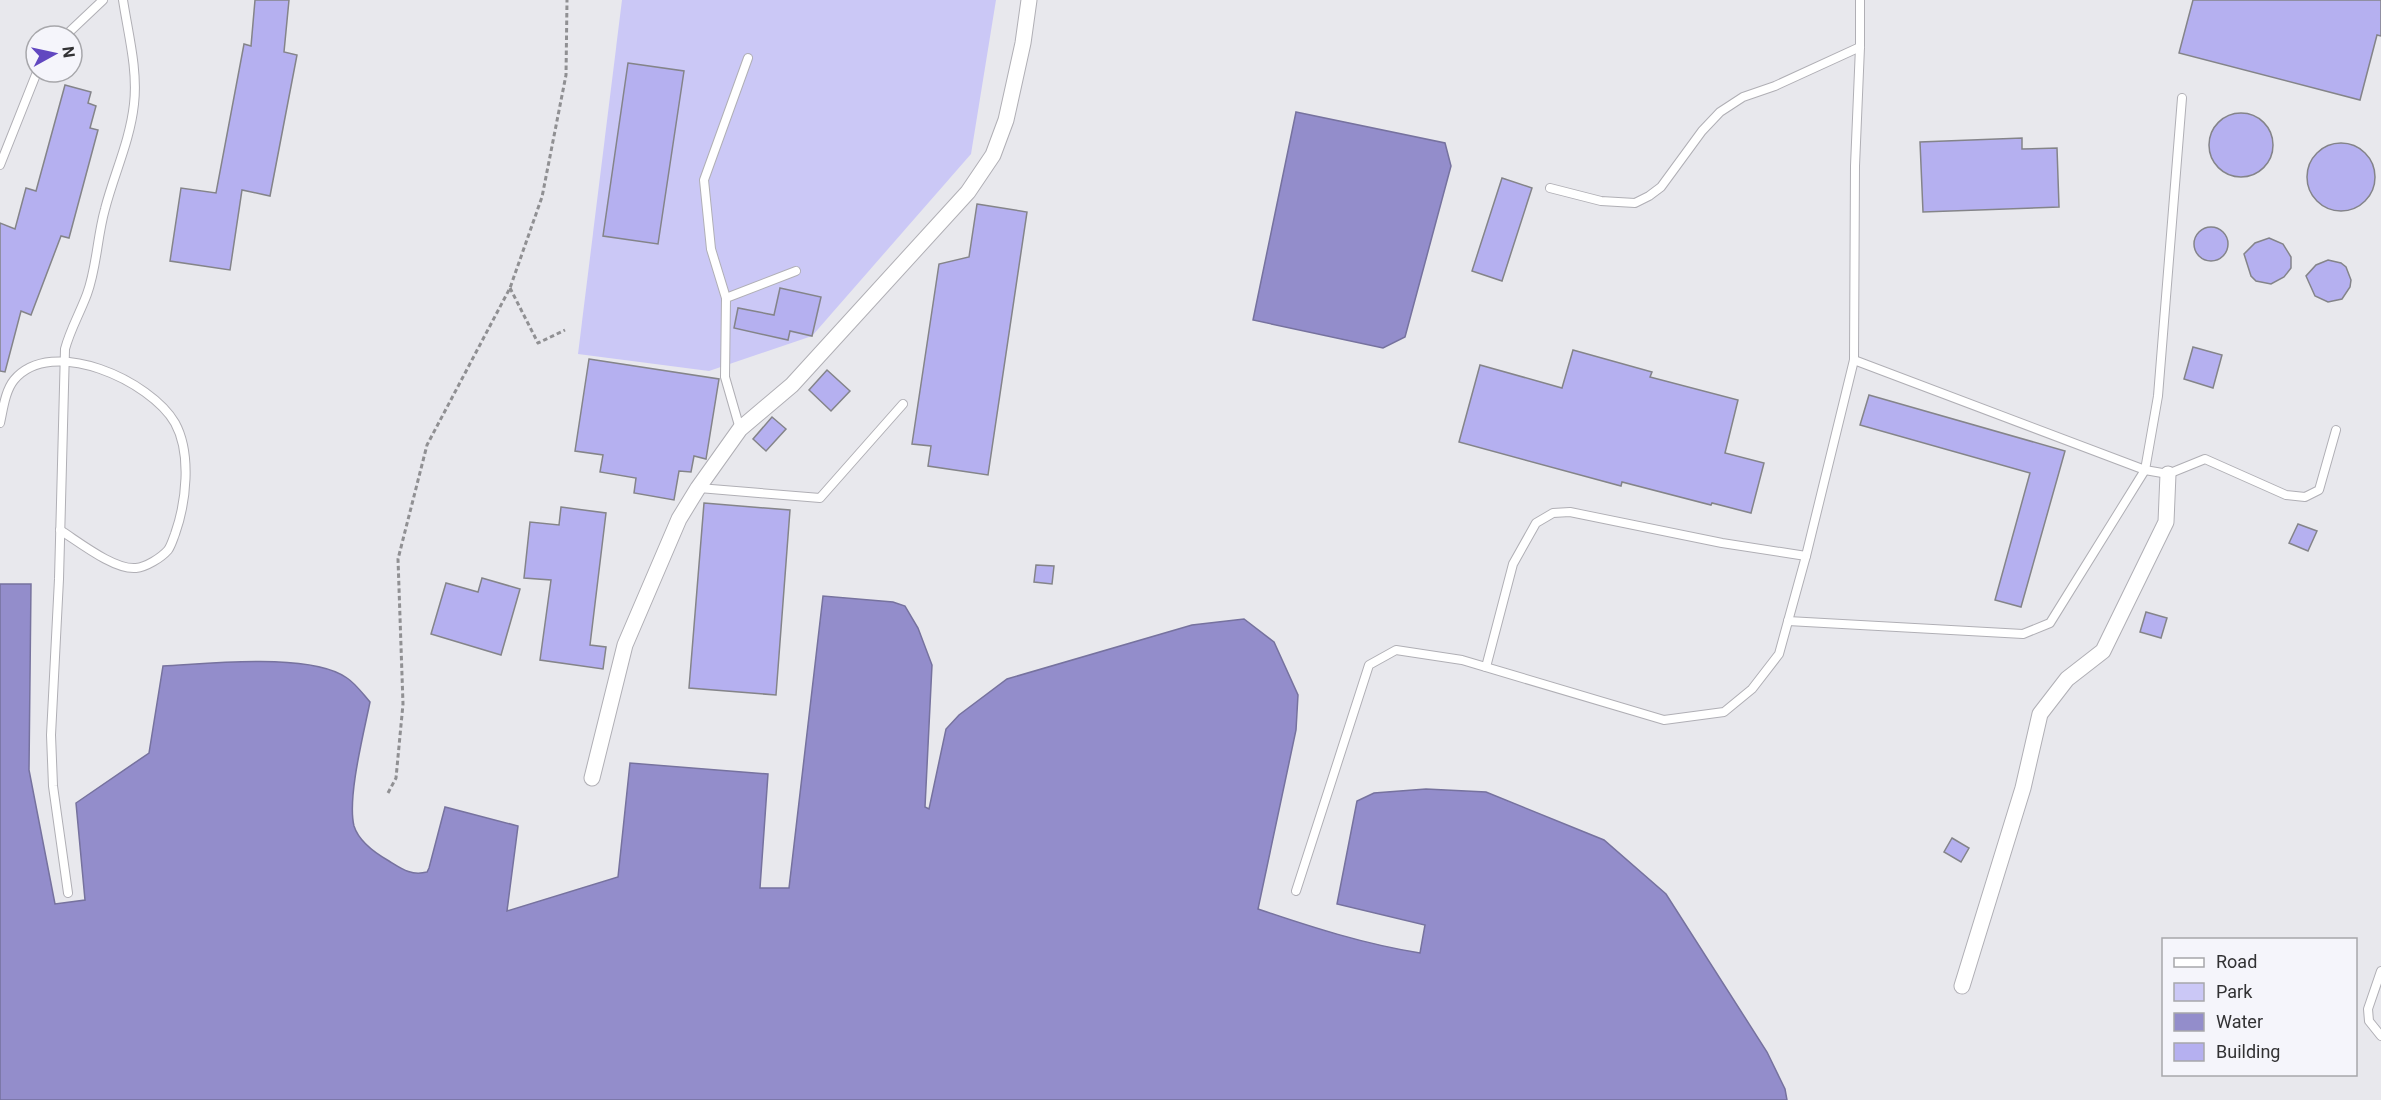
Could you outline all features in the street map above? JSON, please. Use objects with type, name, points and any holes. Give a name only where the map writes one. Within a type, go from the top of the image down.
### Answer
[{"type":"street","points":[[592,778],[624,645],[679,519],[740,429],[792,385],[974,183],[993,154],[1006,120],[1023,43],[1029,0]]},
{"type":"street","points":[[1962,986],[2023,788],[2040,714],[2067,679],[2103,651],[2166,522],[2168,474]]},
{"type":"lane","points":[[78,24],[103,0]]},
{"type":"lane","points":[[68,893],[53,786],[51,735],[65,361],[69,334],[87,294],[94,269],[104,211],[129,134],[135,103],[135,81],[123,0]]},
{"type":"lane","points":[[1296,891],[1369,666],[1396,650],[1462,660],[1664,720],[1724,712],[1752,689],[1779,654],[1806,556],[1854,360],[1855,166],[1860,0]]},
{"type":"lane","points":[[1550,188],[1601,201],[1635,203],[1660,187],[1702,131],[1720,112],[1743,97],[1775,86],[1860,47]]},
{"type":"lane","points":[[740,429],[725,377],[726,298],[711,249],[704,180],[748,58]]},
{"type":"lane","points":[[0,165],[32,84]]},
{"type":"lane","points":[[1788,621],[2023,634],[2050,623],[2145,470],[2158,396],[2182,98]]},
{"type":"lane","points":[[726,298],[796,271]]},
{"type":"lane","points":[[1854,360],[2145,470],[2168,474],[2205,459],[2286,495],[2305,498],[2319,490],[2336,430]]},
{"type":"lane","points":[[0,423],[10,386],[15,378],[34,367],[65,361],[101,368],[124,379],[157,400],[175,424],[182,448],[186,480],[180,518],[169,550],[154,561],[138,568],[124,567],[60,530]]},
{"type":"lane","points":[[698,488],[820,498],[903,404]]},
{"type":"lane","points":[[1486,667],[1513,564],[1536,523],[1553,513],[1570,512],[1722,543],[1806,556]]},
{"type":"lane","points":[[2381,971],[2368,1009],[2369,1021],[2381,1036]]},
{"type":"path","points":[[388,793],[396,778],[403,704],[398,559],[427,445],[510,288],[542,197],[566,75],[567,0]]},
{"type":"path","points":[[510,288],[538,343],[565,330]]},
{"type":"green space","points":[[622,0],[996,0],[971,154],[812,336],[709,371],[578,354]]},
{"type":"water","points":[[1296,112],[1445,143],[1451,166],[1405,337],[1383,348],[1253,320]]},
{"type":"water","points":[[0,584],[31,584],[29,770],[55,904],[85,900],[76,803],[149,753],[163,666],[284,662],[330,670],[347,678],[370,702],[357,765],[353,799],[352,814],[356,832],[373,851],[398,867],[421,873],[427,872],[429,868],[445,807],[518,826],[507,911],[618,877],[630,763],[768,774],[760,888],[789,888],[823,596],[893,602],[905,606],[918,628],[932,665],[925,807],[929,809],[946,729],[959,715],[1007,679],[1192,625],[1244,619],[1274,642],[1298,695],[1296,730],[1258,909],[1338,934],[1420,953],[1425,925],[1337,904],[1357,801],[1374,793],[1426,789],[1486,792],[1604,840],[1666,894],[1767,1052],[1785,1089],[1787,1100],[0,1100]]},
{"type":"building","points":[[255,0],[289,0],[284,52],[297,55],[270,196],[242,190],[230,270],[170,261],[181,188],[216,193],[244,44],[251,46]]},
{"type":"building","points":[[2193,0],[2381,0],[2381,36],[2377,35],[2360,100],[2179,53]]},
{"type":"building","points":[[628,63],[684,71],[658,244],[603,236]]},
{"type":"building","points":[[65,85],[91,92],[88,103],[96,106],[90,128],[98,130],[69,238],[61,236],[31,315],[21,311],[5,372],[0,371],[0,223],[15,229],[26,188],[36,191]]},
{"type":"building","points":[[2241,113],[2253,115],[2264,122],[2271,133],[2273,145],[2271,157],[2264,168],[2253,175],[2241,177],[2229,175],[2218,168],[2211,157],[2209,145],[2211,133],[2218,122],[2229,115]]},
{"type":"building","points":[[2022,138],[2022,149],[2057,148],[2059,207],[1923,212],[1920,142]]},
{"type":"building","points":[[2348,143],[2360,149],[2369,158],[2375,170],[2373,190],[2365,201],[2348,211],[2334,211],[2317,201],[2309,190],[2307,170],[2317,153],[2328,145]]},
{"type":"building","points":[[1502,178],[1532,188],[1502,281],[1472,271]]},
{"type":"building","points":[[977,204],[1027,212],[988,475],[928,466],[931,446],[912,444],[939,264],[969,257]]},
{"type":"building","points":[[2211,227],[2223,232],[2228,244],[2223,256],[2211,261],[2199,256],[2194,244],[2199,232]]},
{"type":"building","points":[[2269,238],[2283,244],[2291,257],[2291,268],[2284,277],[2271,284],[2256,281],[2251,276],[2244,254],[2255,243]]},
{"type":"building","points":[[2328,260],[2341,263],[2346,267],[2351,280],[2350,287],[2342,299],[2328,302],[2315,296],[2306,276],[2316,265]]},
{"type":"building","points":[[780,288],[821,297],[812,336],[790,331],[788,340],[734,328],[738,308],[774,315]]},
{"type":"building","points":[[2193,347],[2222,355],[2213,388],[2184,379]]},
{"type":"building","points":[[1573,350],[1652,372],[1650,377],[1738,400],[1725,453],[1764,463],[1751,513],[1622,482],[1621,486],[1459,442],[1480,365],[1562,388]]},
{"type":"building","points":[[589,359],[719,379],[706,459],[694,456],[691,472],[679,471],[674,500],[634,493],[636,478],[600,472],[603,455],[575,451]]},
{"type":"building","points":[[827,370],[850,391],[831,411],[809,390]]},
{"type":"building","points":[[1869,395],[2065,451],[2021,607],[1995,600],[2030,473],[1860,425]]},
{"type":"building","points":[[772,417],[786,429],[766,451],[753,439]]},
{"type":"building","points":[[704,503],[790,510],[776,695],[689,688]]},
{"type":"building","points":[[561,507],[606,513],[590,645],[606,647],[603,669],[540,660],[551,580],[524,578],[530,522],[559,525]]},
{"type":"building","points":[[2298,524],[2317,531],[2308,551],[2289,543]]},
{"type":"building","points":[[1036,565],[1054,566],[1052,584],[1034,582]]},
{"type":"building","points":[[482,578],[520,589],[501,655],[431,634],[446,583],[478,592]]},
{"type":"building","points":[[2146,612],[2167,618],[2161,638],[2140,632]]},
{"type":"building","points":[[1952,838],[1969,848],[1961,862],[1944,852]]}]
